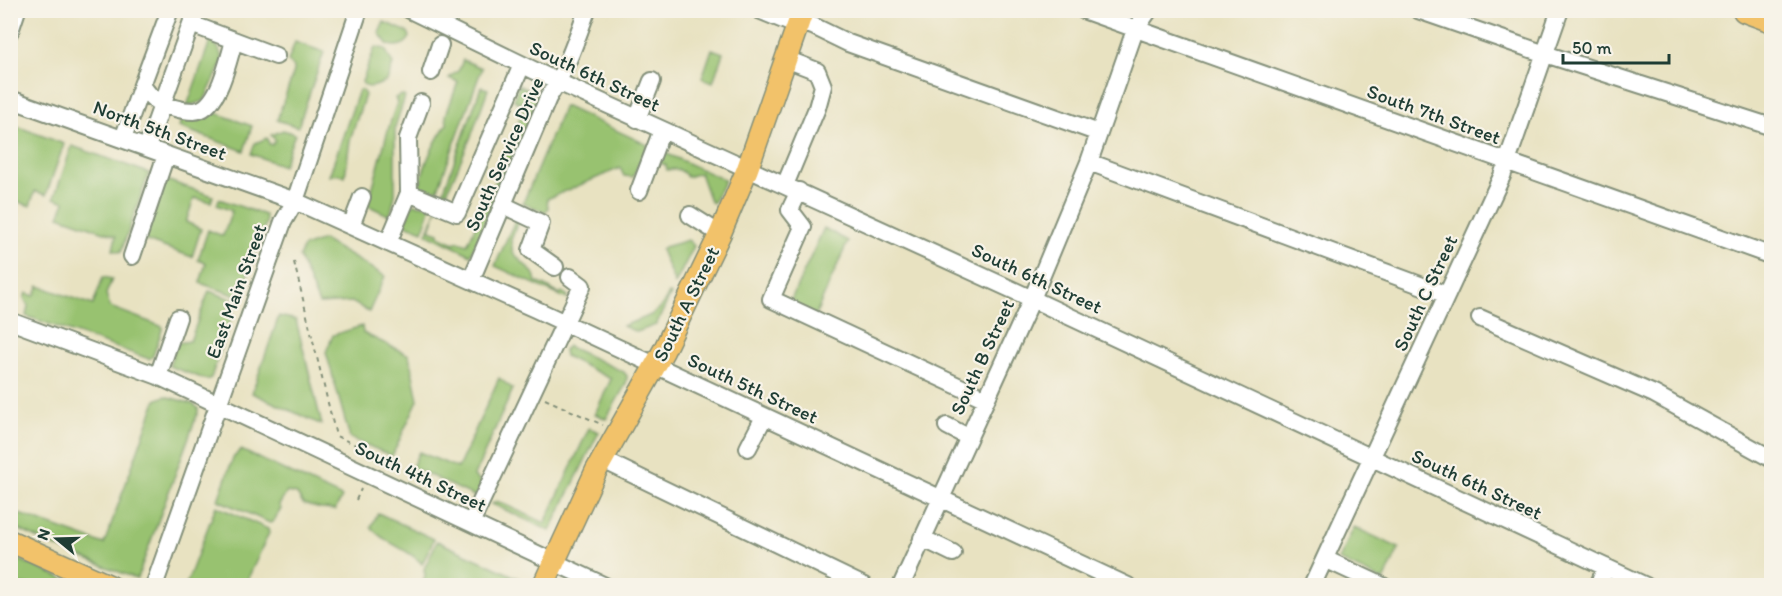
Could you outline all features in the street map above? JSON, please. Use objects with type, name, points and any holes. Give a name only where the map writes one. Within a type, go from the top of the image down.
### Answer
[{"type":"highway","points":[[1745,10],[1772,20]]},
{"type":"main road","name":"South A Street","points":[[543,585],[596,471],[655,366],[720,234],[747,170],[800,20]]},
{"type":"main road","points":[[10,541],[110,585]]},
{"type":"street","points":[[10,31],[17,10]]},
{"type":"street","points":[[123,139],[170,10]]},
{"type":"street","name":"East Main Street","points":[[154,585],[283,222],[295,201],[359,10]]},
{"type":"street","name":"South 6th Street","points":[[410,10],[637,119],[747,170],[792,188],[1646,585]]},
{"type":"street","name":"South Service Drive","points":[[471,280],[548,98],[568,63],[587,10]]},
{"type":"street","points":[[759,10],[800,20],[848,44],[1099,133]]},
{"type":"street","name":"South 7th Street","points":[[1083,10],[1506,163],[1772,256]]},
{"type":"street","name":"South B Street","points":[[901,585],[1032,299],[1089,162],[1135,30],[1149,10]]},
{"type":"street","points":[[1418,10],[1545,54],[1772,127]]},
{"type":"street","name":"South C Street","points":[[1312,585],[1372,459],[1506,163],[1560,10]]},
{"type":"street","points":[[147,147],[193,17],[234,41],[276,56]]},
{"type":"street","points":[[142,85],[149,97],[162,106],[196,111],[210,104],[221,81],[234,41]]},
{"type":"street","points":[[431,72],[441,45]]},
{"type":"street","points":[[786,59],[817,71],[823,86],[792,188],[790,210],[803,227],[771,299],[986,399]]},
{"type":"street","points":[[409,193],[457,213],[522,64]]},
{"type":"street","points":[[637,119],[652,81]]},
{"type":"street","name":"North 5th Street","points":[[10,99],[295,201]]},
{"type":"street","points":[[388,243],[409,193],[408,138],[421,103]]},
{"type":"street","points":[[639,191],[662,130]]},
{"type":"street","points":[[132,256],[166,155]]},
{"type":"street","points":[[1089,162],[1447,295]]},
{"type":"street","points":[[351,226],[362,198]]},
{"type":"street","name":"South 5th Street","points":[[295,201],[471,280],[940,499],[1095,579],[1128,585]]},
{"type":"street","points":[[502,205],[541,223],[531,250],[555,267]]},
{"type":"street","points":[[690,215],[720,234]]},
{"type":"street","points":[[471,523],[582,286],[570,277]]},
{"type":"street","points":[[158,376],[178,318]]},
{"type":"street","points":[[1480,318],[1654,394],[1772,459]]},
{"type":"street","name":"South 4th Street","points":[[10,321],[158,376],[605,585]]},
{"type":"street","points":[[748,448],[764,417]]},
{"type":"street","points":[[947,426],[968,437]]},
{"type":"street","points":[[603,460],[864,585]]},
{"type":"street","points":[[922,538],[953,553]]},
{"type":"street","points":[[1325,559],[1383,585]]},
{"type":"street","points":[[1598,585],[1606,567]]},
{"type":"path","points":[[294,262],[336,436],[376,454],[356,500]]},
{"type":"path","points":[[532,394],[605,426]]},
{"type":"green space","points":[[384,22],[408,32],[410,37],[401,45],[388,45],[379,33]]},
{"type":"green space","points":[[211,38],[219,49],[223,61],[204,101],[187,106]]},
{"type":"green space","points":[[295,42],[324,52],[298,127],[277,120],[294,71],[294,67],[288,61]]},
{"type":"green space","points":[[375,47],[385,49],[393,64],[387,81],[367,86],[362,82]]},
{"type":"green space","points":[[712,49],[723,53],[713,82],[702,78]]},
{"type":"green space","points":[[463,60],[482,68],[435,197],[423,194],[419,188],[424,171],[433,147],[447,124],[446,115],[458,82],[449,78],[459,70]]},
{"type":"green space","points":[[518,85],[538,94],[539,98],[471,255],[427,234],[437,209],[430,230],[454,243],[458,241],[467,245],[498,176],[525,105],[514,100]]},
{"type":"green space","points":[[481,87],[488,89],[445,197],[452,203],[440,201]]},
{"type":"green space","points":[[359,90],[362,90],[365,95],[350,140],[345,176],[337,174],[329,176]]},
{"type":"green space","points":[[402,95],[405,97],[395,127],[395,195],[390,216],[367,205],[397,103],[395,98]]},
{"type":"green space","points":[[564,106],[648,145],[633,177],[624,176],[620,168],[547,199],[548,209],[545,212],[523,203]]},
{"type":"green space","points":[[213,112],[252,126],[244,151],[179,127],[182,117],[204,117]]},
{"type":"green space","points":[[11,124],[64,144],[46,195],[35,191],[30,206],[11,199]]},
{"type":"green space","points":[[283,130],[295,134],[283,166],[251,154],[255,143],[267,138],[269,144],[272,145],[275,140],[271,135]]},
{"type":"green space","points":[[72,146],[149,173],[121,252],[113,250],[116,236],[59,216],[65,202],[54,198]]},
{"type":"green space","points":[[663,152],[725,180],[713,203],[710,201],[700,173],[687,177],[678,170],[667,170],[666,165],[658,162]]},
{"type":"green space","points":[[166,180],[213,196],[211,202],[194,198],[186,222],[201,229],[192,257],[144,240]]},
{"type":"green space","points":[[219,199],[265,215],[266,222],[240,297],[200,283],[206,263],[198,260],[208,230],[223,236],[232,211],[217,205]]},
{"type":"green space","points":[[414,204],[431,206],[423,231],[405,224],[410,207]]},
{"type":"green space","points":[[516,218],[519,219],[511,240],[513,253],[534,274],[536,282],[559,294],[562,292],[568,296],[567,299],[495,266]]},
{"type":"green space","points":[[824,228],[848,241],[815,316],[789,304]]},
{"type":"green space","points":[[323,240],[385,276],[369,312],[352,302],[319,304],[299,257],[303,247]]},
{"type":"green space","points":[[688,240],[694,246],[675,284],[661,250]]},
{"type":"green space","points":[[103,277],[112,279],[106,294],[110,307],[163,327],[153,356],[149,359],[26,316],[28,306],[24,298],[26,293],[34,296],[39,286],[93,305]]},
{"type":"green space","points":[[209,291],[237,301],[211,378],[207,380],[169,366],[177,343],[190,341]]},
{"type":"green space","points":[[669,293],[671,294],[656,325],[637,332],[623,326],[656,312]]},
{"type":"green space","points":[[279,316],[296,320],[322,425],[252,393]]},
{"type":"green space","points":[[362,326],[363,333],[409,355],[418,400],[392,456],[350,438],[326,352],[333,335]]},
{"type":"green space","points":[[567,346],[624,372],[627,376],[626,384],[606,419],[595,414],[611,379],[565,356],[564,350]]},
{"type":"green space","points":[[499,378],[513,389],[474,476],[482,483],[476,497],[412,467],[419,452],[458,468]]},
{"type":"green space","points":[[165,396],[193,404],[198,408],[198,412],[137,579],[61,549],[11,526],[11,511],[104,544],[156,400]]},
{"type":"green space","points":[[589,428],[599,432],[550,531],[492,504],[497,501],[545,523]]},
{"type":"green space","points":[[241,450],[342,497],[335,510],[303,504],[297,494],[287,492],[279,505],[281,509],[270,523],[218,500],[233,458]]},
{"type":"green space","points":[[216,506],[268,529],[269,533],[245,585],[186,585]]},
{"type":"green space","points":[[378,513],[434,539],[422,564],[376,533],[371,527]]},
{"type":"green space","points":[[1354,527],[1399,548],[1384,581],[1339,560]]},
{"type":"green space","points":[[437,541],[518,578],[472,585],[422,585],[425,576],[424,569]]},
{"type":"green space","points":[[11,556],[77,585],[11,585]]}]
